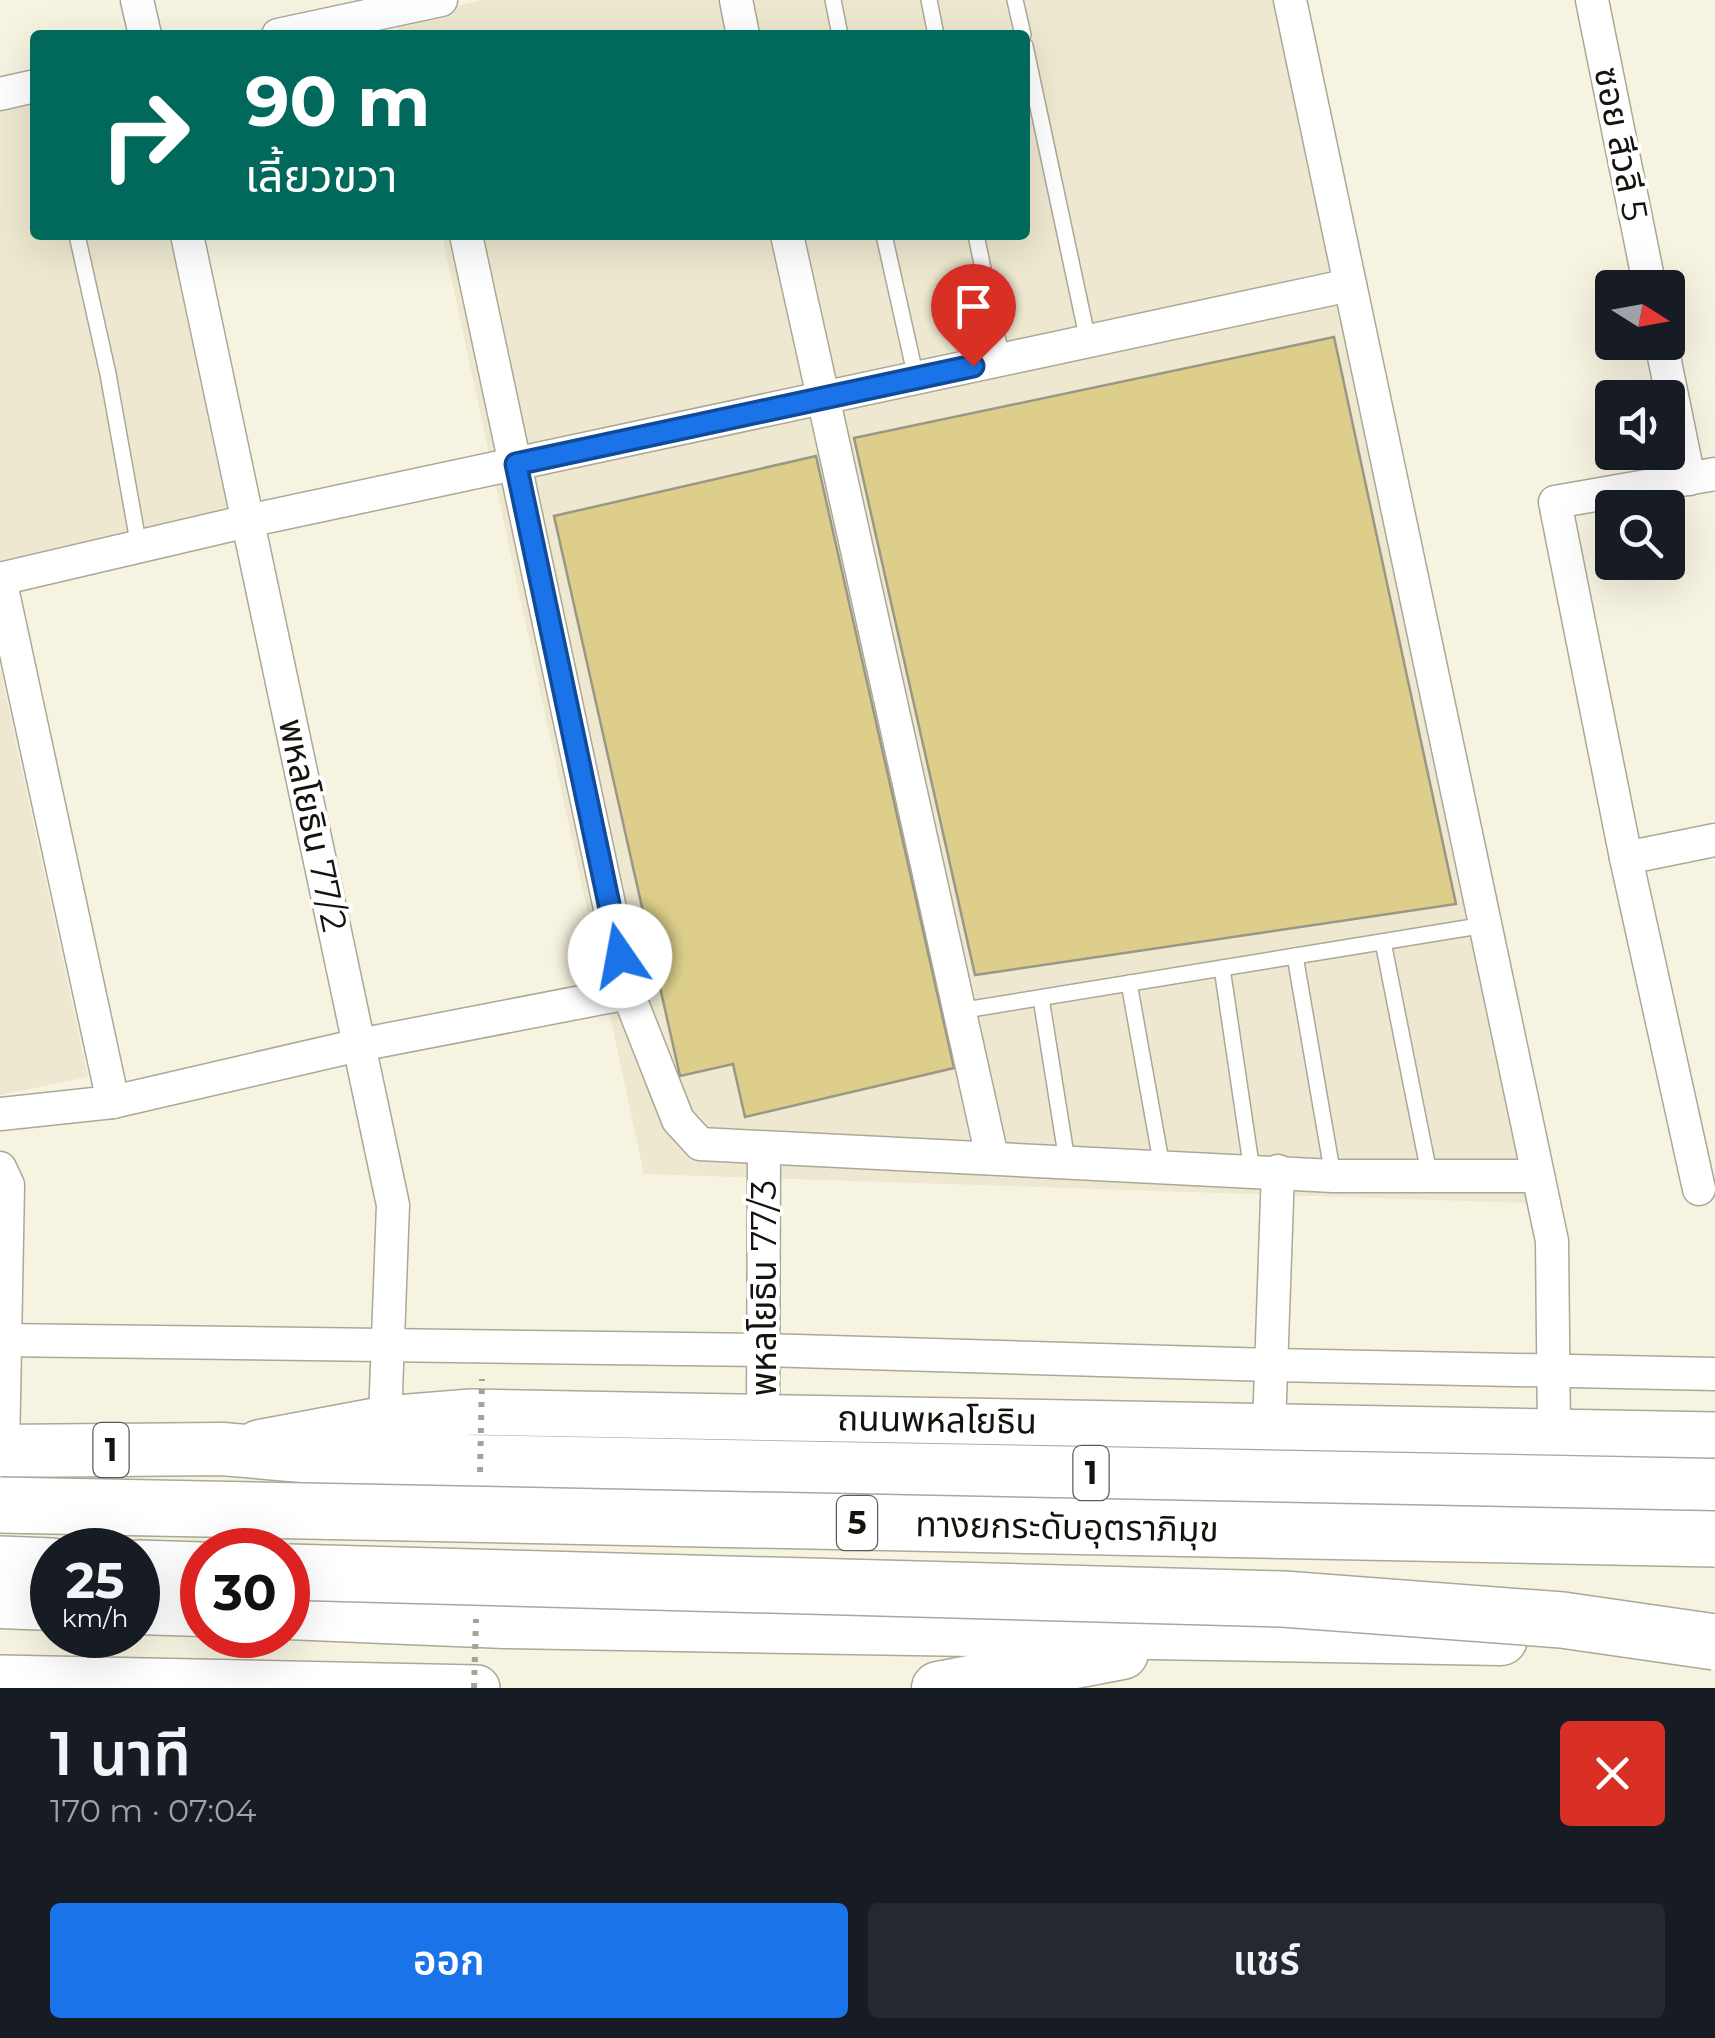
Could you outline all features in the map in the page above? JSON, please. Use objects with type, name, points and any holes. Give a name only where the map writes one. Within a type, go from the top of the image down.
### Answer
[{"type":"highway","name":"ถนนพหลโยธิน","points":[[1,1451],[222,1449],[384,1463],[1715,1485]]},
{"type":"highway","name":"ทางยกระดับอุตราภิมุข","points":[[0,1506],[1715,1539]]},
{"type":"highway","points":[[0,1564],[30,1565]]},
{"type":"highway","name":"ทางยกระดับอุตราภิมุข","points":[[310,1573],[1282,1598],[1562,1620],[1715,1643]]},
{"type":"highway","points":[[0,1602],[30,1603]]},
{"type":"highway","points":[[310,1614],[505,1622],[1715,1643]]},
{"type":"highway","points":[[938,1688],[1232,1633]]},
{"type":"main road","name":"ถนนพหลโยธิน","points":[[222,1449],[385,1418],[471,1412],[1715,1435]]},
{"type":"main road","points":[[0,1678],[165,1685],[477,1688]]},
{"type":"street","points":[[137,0],[143,30]]},
{"type":"street","points":[[736,0],[742,30]]},
{"type":"street","points":[[1290,0],[1552,1241],[1554,1432]]},
{"type":"street","name":"ซอย สีวลี 5","points":[[1592,0],[1646,270]]},
{"type":"street","points":[[313,30],[426,14]]},
{"type":"street","points":[[0,94],[30,87]]},
{"type":"street","name":"พหลโยธิน 77/2","points":[[188,240],[394,1205],[385,1418]]},
{"type":"street","name":"พหลโยธิน 77/3","points":[[467,240],[628,993],[678,1120],[700,1144],[764,1148],[763,1417]]},
{"type":"street","points":[[788,240],[992,1157]]},
{"type":"street","points":[[112,1102],[0,579],[248,521],[1350,285]]},
{"type":"street","points":[[1666,360],[1702,477],[1555,502],[1626,858],[1699,1189]]},
{"type":"street","points":[[1626,858],[1715,840]]},
{"type":"street","points":[[0,1114],[112,1102],[359,1045],[628,993]]},
{"type":"street","points":[[764,1148],[1333,1176],[1538,1176]]},
{"type":"street","points":[[0,1168],[8,1185],[1,1451]]},
{"type":"street","points":[[1265,1171],[1273,1366],[1269,1426]]},
{"type":"street","points":[[2,1340],[763,1350],[1273,1366],[1715,1374]]},
{"type":"lane","points":[[833,0],[839,30]]},
{"type":"lane","points":[[929,0],[935,30]]},
{"type":"lane","points":[[1015,0],[1022,30]]},
{"type":"lane","points":[[1030,69],[1088,341]]},
{"type":"lane","points":[[78,240],[108,374],[139,547]]},
{"type":"lane","points":[[885,240],[916,378]]},
{"type":"lane","points":[[977,240],[1002,360]]},
{"type":"lane","points":[[960,1011],[1485,925]]},
{"type":"lane","points":[[1383,942],[1430,1178]]},
{"type":"lane","points":[[1295,956],[1333,1176]]},
{"type":"lane","points":[[1222,968],[1265,1171]]},
{"type":"lane","points":[[1129,983],[1162,1166]]},
{"type":"lane","points":[[1041,998],[1067,1161]]},
{"type":"shaded area","points":[[482,0],[1302,0],[1555,1204],[644,1174],[443,240],[1030,240],[1030,30],[398,30],[396,21]]},
{"type":"shaded area","points":[[30,97],[30,240],[170,240],[228,512],[0,561],[0,104]]},
{"type":"shaded area","points":[[0,668],[88,1077],[0,1095]]},
{"type":"building","points":[[1334,337],[1456,904],[975,975],[854,438]]},
{"type":"building","points":[[816,456],[954,1068],[745,1117],[733,1064],[680,1076],[554,516]]},
{"type":"route","points":[[620,956],[516,464],[973,366]]}]
